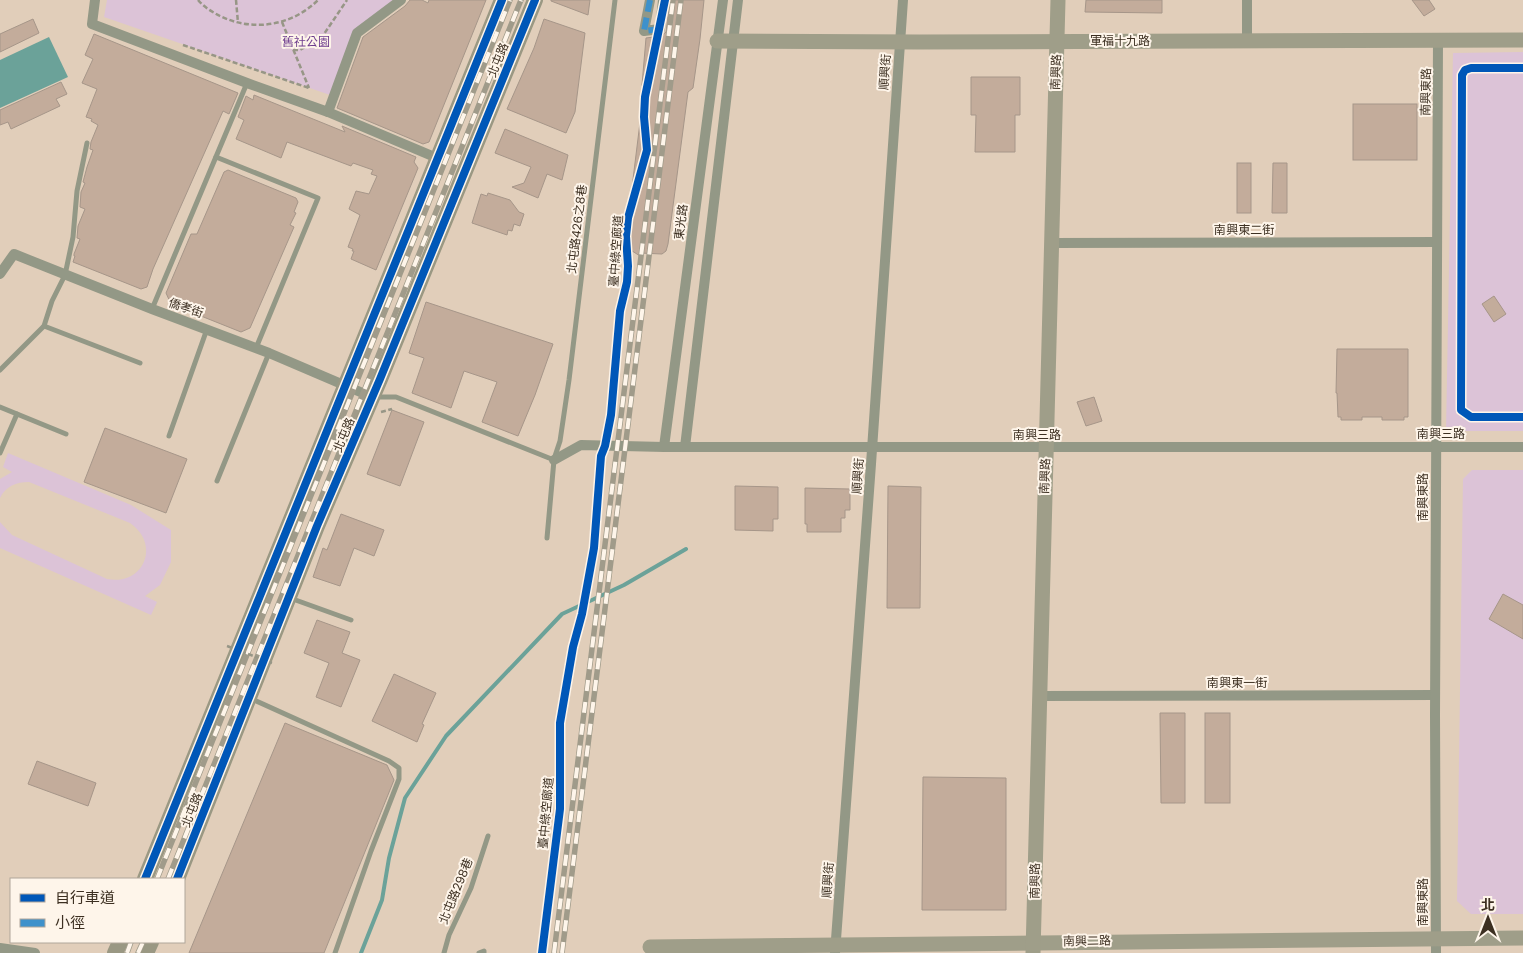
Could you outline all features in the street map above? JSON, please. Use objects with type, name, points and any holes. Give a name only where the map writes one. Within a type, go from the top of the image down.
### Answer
[{"type":"main road","name":"北屯路","points":[[145,878],[502,0]]},
{"type":"main road","name":"北屯路","points":[[177,878],[317,526],[535,0]]},
{"type":"street","points":[[95,0],[92,24],[247,84],[328,112],[437,158]]},
{"type":"street","points":[[328,112],[357,33],[400,0]]},
{"type":"street","points":[[650,0],[644,31],[660,29],[663,0]]},
{"type":"street","name":"東光路","points":[[684,447],[725,42],[723,0]]},
{"type":"street","name":"東光路","points":[[664,447],[725,42],[738,0]]},
{"type":"street","name":"順興街","points":[[836,948],[903,0]]},
{"type":"street","name":"南興路","points":[[1033,947],[1058,0]]},
{"type":"street","points":[[1247,0],[1248,40]]},
{"type":"street","name":"南興東路","points":[[1436,945],[1435,695],[1438,40]]},
{"type":"street","name":"軍福十九路","points":[[725,42],[1523,40]]},
{"type":"street","name":"南興東二街","points":[[1052,243],[1437,242]]},
{"type":"street","name":"僑孝街","points":[[0,274],[14,254],[152,309],[270,353],[372,397]]},
{"type":"street","name":"南興三路","points":[[554,460],[581,445],[664,447],[1523,447]]},
{"type":"street","name":"南興東一街","points":[[1039,696],[1435,695]]},
{"type":"street","name":"南興二路","points":[[650,947],[1436,945],[1523,938]]},
{"type":"street","points":[[0,948],[35,953]]},
{"type":"lane","name":"北屯路426之8巷","points":[[547,538],[554,460],[560,441],[615,1]]},
{"type":"lane","points":[[152,309],[247,84]]},
{"type":"lane","points":[[0,370],[44,326],[52,301],[65,275],[73,238],[77,191],[87,143]]},
{"type":"lane","points":[[216,157],[318,198],[256,348]]},
{"type":"lane","points":[[44,326],[140,363]]},
{"type":"lane","points":[[169,436],[207,328]]},
{"type":"lane","points":[[217,481],[270,353]]},
{"type":"lane","points":[[372,397],[396,397],[554,460]]},
{"type":"lane","points":[[0,407],[66,434]]},
{"type":"lane","points":[[0,453],[16,414]]},
{"type":"lane","points":[[289,598],[351,620]]},
{"type":"lane","points":[[249,698],[389,761],[399,768],[399,779],[335,953]]},
{"type":"lane","name":"北屯路298巷","points":[[444,953],[449,935],[471,888],[488,836]]},
{"type":"lane","points":[[479,953],[484,951],[484,953]]},
{"type":"path","points":[[198,0],[202,5],[217,14],[246,25],[282,22],[298,16],[318,0]]},
{"type":"path","points":[[236,0],[238,23]]},
{"type":"path","points":[[293,50],[300,50],[322,37],[347,0]]},
{"type":"path","points":[[178,43],[309,88],[282,22]]},
{"type":"path","points":[[379,413],[392,409]]},
{"type":"path","points":[[227,646],[272,663]]},
{"type":"green space","name":"舊社公園","points":[[107,0],[400,0],[356,33],[330,95],[104,17]]},
{"type":"green space","points":[[1523,52],[1523,431],[1446,431],[1453,53]]},
{"type":"green space","points":[[8,453],[131,505],[171,530],[171,562],[160,585],[145,596],[157,602],[151,615],[0,548],[0,522],[12,535],[107,579],[120,579],[131,576],[139,570],[144,562],[146,552],[145,542],[130,523],[29,482],[12,486],[5,490],[0,498],[0,479],[12,472],[3,467]]},
{"type":"green space","points":[[1472,470],[1523,470],[1523,914],[1471,914],[1457,901],[1463,479]]},
{"type":"water","points":[[49,37],[68,77],[0,108],[0,60]]},
{"type":"building","points":[[410,0],[422,0],[428,3],[429,0],[486,0],[429,142],[423,144],[337,108],[363,37],[405,6]]},
{"type":"building","points":[[590,0],[588,15],[551,1]]},
{"type":"building","points":[[670,0],[704,0],[700,39],[693,88],[688,92],[668,244],[666,251],[662,254],[640,253],[640,256],[626,247],[626,236],[644,90],[642,85],[646,38],[661,36],[666,32]]},
{"type":"building","points":[[1086,0],[1162,0],[1162,13],[1085,12]]},
{"type":"building","points":[[1412,0],[1429,0],[1435,9],[1424,16]]},
{"type":"building","points":[[33,19],[39,33],[0,52],[0,34]]},
{"type":"building","points":[[544,19],[585,33],[575,112],[566,133],[507,109],[534,48]]},
{"type":"building","points":[[94,34],[238,93],[229,114],[223,111],[153,269],[147,287],[141,289],[73,262],[80,239],[77,238],[78,226],[85,209],[80,207],[81,192],[93,150],[90,149],[91,142],[98,125],[91,121],[92,119],[86,117],[97,89],[82,83],[93,59],[85,55]]},
{"type":"building","points":[[971,77],[1020,77],[1020,115],[1015,115],[1015,152],[975,152],[976,115],[971,115]]},
{"type":"building","points":[[61,82],[67,94],[56,99],[60,106],[11,129],[8,122],[0,125],[0,110]]},
{"type":"building","points":[[254,95],[345,132],[342,126],[416,157],[414,162],[418,168],[376,270],[351,259],[354,251],[348,247],[360,215],[349,209],[356,191],[369,194],[377,176],[371,174],[373,170],[353,163],[351,166],[287,142],[281,158],[236,139],[244,120],[238,117],[246,96],[253,100]]},
{"type":"building","points":[[1353,104],[1417,104],[1417,160],[1353,160]]},
{"type":"building","points":[[505,129],[568,155],[562,180],[547,174],[538,198],[512,187],[524,183],[531,167],[495,153]]},
{"type":"building","points":[[1237,163],[1251,163],[1251,213],[1237,213]]},
{"type":"building","points":[[1273,163],[1287,163],[1287,213],[1272,213]]},
{"type":"building","points":[[228,170],[296,198],[298,202],[294,212],[296,213],[290,225],[294,227],[250,328],[241,332],[171,304],[166,293],[191,234],[197,234],[224,172]]},
{"type":"building","points":[[488,193],[510,200],[519,212],[524,214],[520,226],[514,224],[512,231],[508,230],[507,235],[472,223],[481,194],[487,196]]},
{"type":"building","points":[[1494,296],[1506,314],[1494,322],[1482,304]]},
{"type":"building","points":[[426,302],[553,344],[518,436],[482,422],[497,382],[464,371],[451,408],[412,393],[424,358],[409,353]]},
{"type":"building","points":[[1337,349],[1408,349],[1408,417],[1404,417],[1404,420],[1382,420],[1382,417],[1362,417],[1362,420],[1341,420],[1341,417],[1338,417],[1336,393]]},
{"type":"building","points":[[1094,397],[1102,421],[1086,426],[1077,402]]},
{"type":"building","points":[[392,410],[424,422],[400,486],[367,474]]},
{"type":"building","points":[[105,428],[187,459],[166,513],[84,482]]},
{"type":"building","points":[[735,486],[778,487],[778,519],[773,519],[773,531],[735,530]]},
{"type":"building","points":[[888,486],[921,487],[920,608],[887,608]]},
{"type":"building","points":[[805,488],[850,489],[850,510],[845,510],[845,518],[841,518],[841,532],[807,532],[807,524],[805,524]]},
{"type":"building","points":[[341,514],[384,530],[374,556],[354,548],[340,586],[313,577],[323,548],[327,550]]},
{"type":"building","points":[[1503,594],[1523,605],[1523,639],[1489,619]]},
{"type":"building","points":[[317,620],[350,632],[342,653],[360,660],[341,707],[316,697],[329,663],[304,653]]},
{"type":"building","points":[[394,674],[436,693],[422,724],[424,725],[417,742],[372,721]]},
{"type":"building","points":[[1160,713],[1185,713],[1185,803],[1161,803]]},
{"type":"building","points":[[1205,713],[1230,713],[1230,803],[1205,803]]},
{"type":"building","points":[[285,723],[387,765],[394,780],[324,953],[189,953]]},
{"type":"building","points":[[37,761],[96,783],[88,806],[28,784]]},
{"type":"building","points":[[923,777],[1006,778],[1006,910],[922,910]]},
{"type":"waterway","points":[[361,953],[382,900],[389,858],[405,798],[446,736],[562,614],[624,585],[686,549]]},
{"type":"railway","points":[[157,878],[510,0]]},
{"type":"railway","points":[[168,878],[521,0]]},
{"type":"railway","points":[[554,953],[673,0]]},
{"type":"railway","points":[[562,953],[681,0]]},
{"type":"railway","points":[[127,953],[131,943]]},
{"type":"railway","points":[[138,953],[143,943]]},
{"type":"marked path","points":[[650,0],[644,31],[660,29],[660,27]]},
{"type":"cycle path","points":[[145,878],[502,0]]},
{"type":"cycle path","points":[[177,878],[317,526],[380,379],[535,0]]},
{"type":"cycle path","name":"臺中綠空廊道","points":[[542,953],[560,809],[560,723],[573,647],[582,614],[594,548],[601,456],[605,446],[611,415],[620,311],[627,282],[626,236],[628,218],[647,150],[644,117],[645,97],[665,0]]},
{"type":"cycle path","points":[[1523,68],[1471,68],[1465,70],[1462,75],[1461,410],[1471,417],[1523,417]]}]
